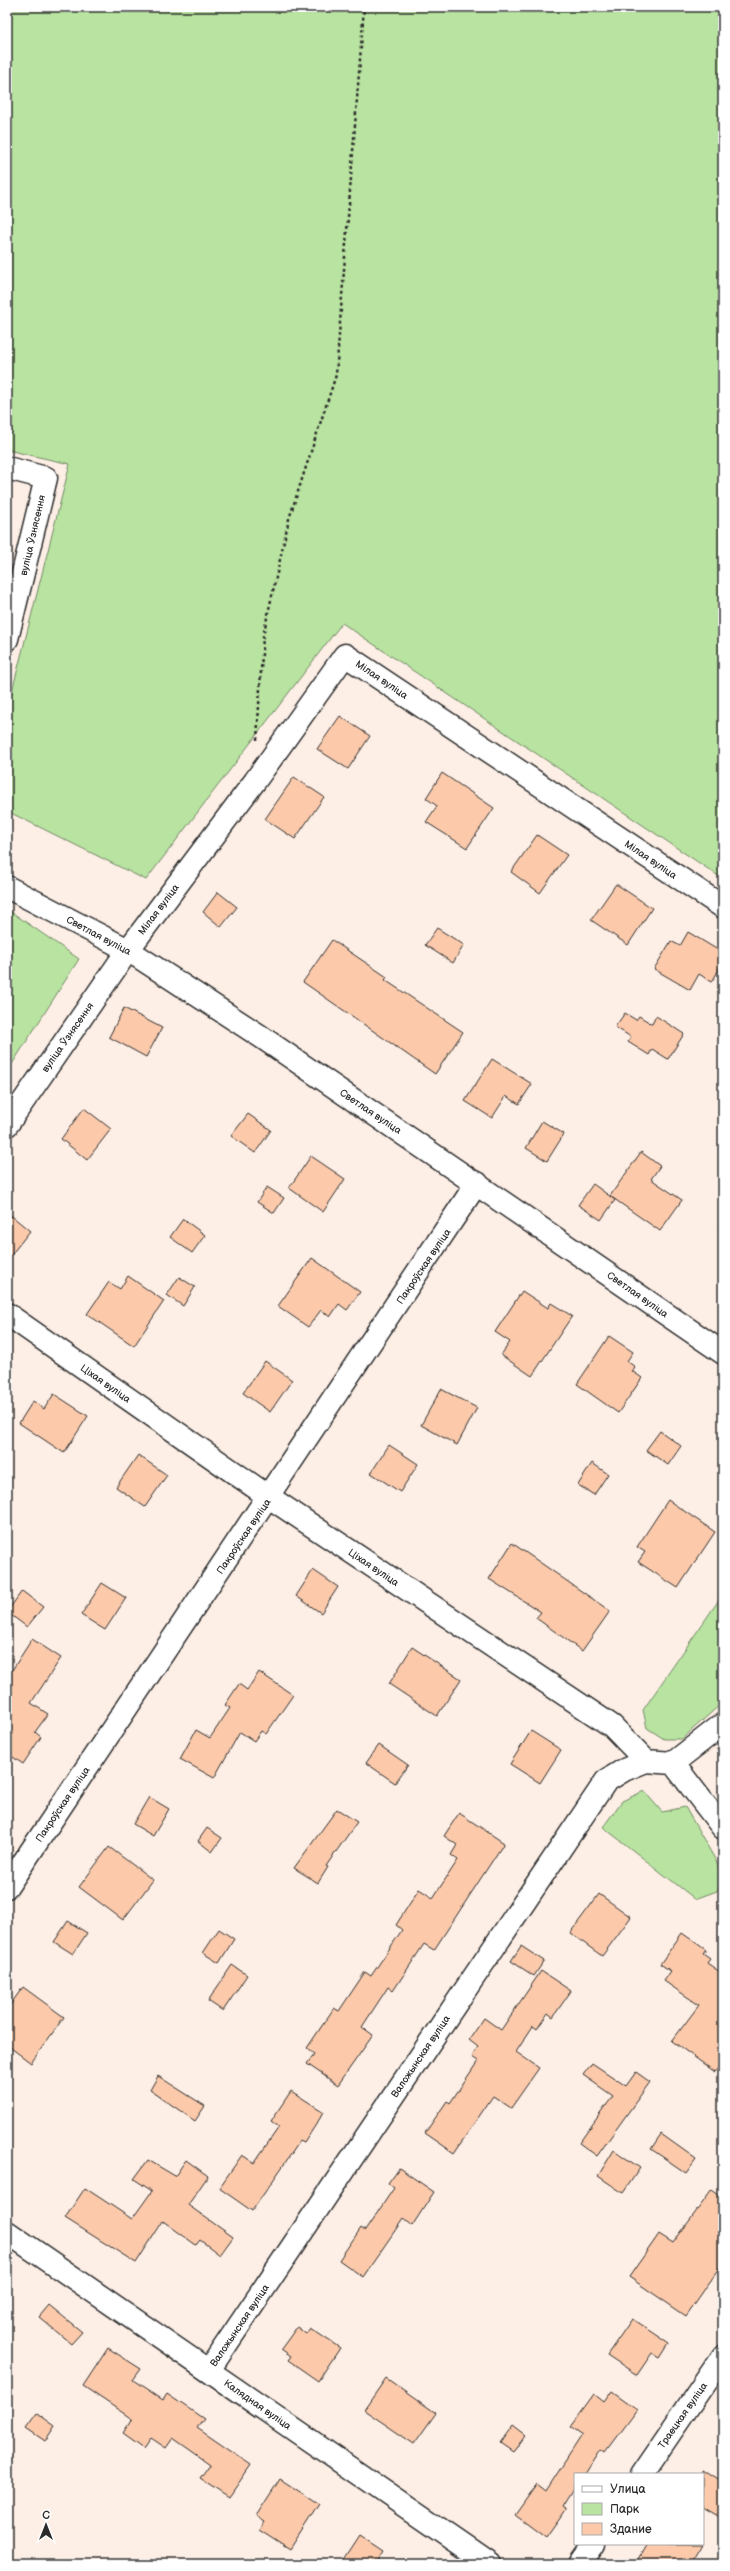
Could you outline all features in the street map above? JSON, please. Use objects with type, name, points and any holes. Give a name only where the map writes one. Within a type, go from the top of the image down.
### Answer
[{"type":"street","name":"вуліца Ўзнясення","points":[[7,468],[46,478],[7,639]]},
{"type":"street","name":"Мілая вуліца","points":[[128,950],[254,781],[345,655],[723,907]]},
{"type":"street","name":"Светлая вуліца","points":[[7,887],[128,950],[260,1036],[477,1183],[723,1353]]},
{"type":"street","name":"вуліца Ўзнясення","points":[[7,1125],[128,950]]},
{"type":"street","name":"Пакроўская вуліца","points":[[7,1887],[269,1497],[477,1183]]},
{"type":"street","name":"Ціхая вуліца","points":[[7,1314],[269,1497],[612,1726],[646,1761]]},
{"type":"street","points":[[646,1761],[673,1763],[723,1724]]},
{"type":"street","name":"Валожынская вуліца","points":[[209,2370],[606,1781],[624,1770],[646,1761]]},
{"type":"street","points":[[673,1763],[723,1828]]},
{"type":"street","name":"Калядная вуліца","points":[[7,2232],[489,2564]]},
{"type":"street","name":"Траецкая вуліца","points":[[643,2473],[723,2356]]},
{"type":"street","points":[[580,2564],[593,2545]]},
{"type":"path","points":[[257,743],[263,636],[289,519],[336,375],[364,7]]},
{"type":"green space","points":[[7,7],[723,7],[723,879],[342,623],[146,880],[7,811],[7,711],[70,464],[7,450]]},
{"type":"green space","points":[[7,909],[79,959],[7,1072]]},
{"type":"green space","points":[[723,1594],[723,1702],[682,1739],[664,1739],[647,1728],[643,1710]]},
{"type":"green space","points":[[644,1791],[662,1812],[685,1807],[723,1873],[723,1879],[717,1891],[695,1899],[603,1827],[622,1801]]},
{"type":"building","points":[[340,716],[370,736],[348,769],[317,749]]},
{"type":"building","points":[[442,773],[494,808],[467,848],[426,822],[437,806],[426,798]]},
{"type":"building","points":[[294,777],[324,797],[295,839],[265,819]]},
{"type":"building","points":[[537,835],[567,855],[540,893],[511,872]]},
{"type":"building","points":[[616,884],[652,908],[628,945],[591,920]]},
{"type":"building","points":[[218,892],[237,907],[221,927],[203,912]]},
{"type":"building","points":[[437,928],[464,945],[453,963],[425,945]]},
{"type":"building","points":[[688,932],[723,953],[723,962],[712,982],[699,974],[690,990],[654,969],[671,941],[680,946]]},
{"type":"building","points":[[332,940],[387,977],[385,980],[463,1032],[435,1074],[303,982]]},
{"type":"building","points":[[124,1008],[162,1028],[146,1057],[109,1037]]},
{"type":"building","points":[[625,1013],[636,1020],[639,1016],[652,1024],[656,1016],[684,1034],[668,1059],[652,1049],[649,1055],[628,1042],[631,1037],[615,1027]]},
{"type":"building","points":[[492,1059],[532,1084],[519,1104],[506,1096],[492,1118],[465,1101]]},
{"type":"building","points":[[84,1108],[111,1129],[87,1160],[61,1139]]},
{"type":"building","points":[[248,1114],[271,1130],[255,1153],[231,1136]]},
{"type":"building","points":[[542,1121],[564,1134],[547,1161],[526,1148]]},
{"type":"building","points":[[641,1152],[660,1166],[651,1179],[682,1200],[660,1231],[610,1196]]},
{"type":"building","points":[[311,1156],[345,1179],[323,1212],[289,1188]]},
{"type":"building","points":[[593,1184],[615,1200],[601,1220],[578,1205]]},
{"type":"building","points":[[267,1187],[284,1198],[274,1213],[257,1202]]},
{"type":"building","points":[[7,1212],[30,1231],[7,1260]]},
{"type":"building","points":[[183,1219],[205,1235],[192,1253],[170,1237]]},
{"type":"building","points":[[312,1258],[360,1292],[347,1310],[339,1304],[330,1317],[321,1310],[308,1327],[278,1306]]},
{"type":"building","points":[[128,1276],[164,1301],[134,1346],[87,1314],[109,1282],[120,1289]]},
{"type":"building","points":[[179,1277],[195,1287],[183,1306],[167,1295]]},
{"type":"building","points":[[522,1291],[548,1308],[551,1303],[572,1316],[532,1376],[501,1355],[510,1342],[495,1332]]},
{"type":"building","points":[[609,1336],[633,1352],[627,1361],[635,1367],[632,1371],[642,1378],[618,1413],[577,1384]]},
{"type":"building","points":[[265,1361],[292,1380],[270,1412],[243,1393]]},
{"type":"building","points":[[441,1389],[477,1408],[457,1445],[421,1425]]},
{"type":"building","points":[[54,1394],[88,1416],[64,1453],[19,1423],[33,1401],[44,1409]]},
{"type":"building","points":[[660,1431],[681,1446],[668,1465],[646,1450]]},
{"type":"building","points":[[389,1445],[418,1464],[400,1492],[371,1473]]},
{"type":"building","points":[[138,1455],[167,1475],[145,1507],[116,1487]]},
{"type":"building","points":[[592,1463],[608,1474],[594,1495],[578,1485]]},
{"type":"building","points":[[668,1500],[715,1532],[678,1588],[638,1562],[645,1552],[637,1547]]},
{"type":"building","points":[[512,1543],[610,1611],[582,1651],[536,1618],[541,1612],[489,1579]]},
{"type":"building","points":[[313,1570],[338,1587],[321,1613],[296,1596]]},
{"type":"building","points":[[102,1583],[126,1598],[105,1630],[81,1615]]},
{"type":"building","points":[[22,1591],[43,1607],[27,1627],[7,1612]]},
{"type":"building","points":[[32,1639],[61,1658],[31,1703],[48,1714],[35,1732],[41,1737],[23,1764],[7,1753],[7,1678]]},
{"type":"building","points":[[412,1647],[461,1679],[437,1716],[389,1684]]},
{"type":"building","points":[[259,1672],[293,1695],[266,1734],[261,1731],[254,1741],[240,1732],[214,1778],[180,1759],[196,1730],[210,1738],[230,1708],[225,1705],[239,1684],[247,1690]]},
{"type":"building","points":[[531,1731],[561,1750],[540,1783],[510,1764]]},
{"type":"building","points":[[379,1745],[408,1765],[395,1783],[366,1763]]},
{"type":"building","points":[[149,1797],[169,1809],[153,1836],[133,1824]]},
{"type":"building","points":[[337,1809],[357,1822],[326,1866],[328,1867],[318,1883],[294,1868]]},
{"type":"building","points":[[459,1813],[504,1843],[434,1950],[424,1944],[393,1991],[388,1987],[362,2027],[373,2035],[338,2085],[307,2064],[314,2054],[307,2048],[334,2008],[339,2011],[365,1972],[371,1976],[402,1930],[396,1925],[419,1889],[433,1898],[458,1860],[451,1855],[457,1845],[444,1836]]},
{"type":"building","points":[[207,1828],[222,1838],[212,1852],[198,1841]]},
{"type":"building","points":[[109,1847],[153,1880],[123,1920],[79,1887]]},
{"type":"building","points":[[599,1894],[631,1917],[602,1956],[570,1933]]},
{"type":"building","points":[[68,1921],[87,1933],[73,1954],[54,1942]]},
{"type":"building","points":[[219,1929],[234,1939],[219,1963],[203,1953]]},
{"type":"building","points":[[682,1933],[706,1950],[703,1954],[710,1959],[707,1963],[723,1974],[723,2062],[715,2072],[672,2041],[699,2005],[664,1981],[671,1971],[660,1964]]},
{"type":"building","points":[[521,1946],[544,1961],[534,1976],[511,1961]]},
{"type":"building","points":[[232,1965],[247,1975],[223,2011],[208,2001]]},
{"type":"building","points":[[541,1971],[571,1991],[553,2017],[548,2013],[537,2029],[533,2026],[516,2052],[539,2068],[511,2108],[493,2096],[454,2153],[425,2133],[447,2101],[450,2103],[478,2061],[472,2057],[478,2047],[469,2040],[484,2018],[501,2030]]},
{"type":"building","points":[[23,1987],[64,2017],[31,2063],[7,2045],[7,2009]]},
{"type":"building","points":[[592,2063],[626,2086],[636,2072],[650,2082],[597,2156],[579,2143],[613,2096],[583,2075]]},
{"type":"building","points":[[158,2076],[205,2106],[195,2121],[150,2090]]},
{"type":"building","points":[[291,2091],[324,2112],[304,2143],[300,2141],[252,2211],[219,2188],[242,2155],[254,2163],[279,2127],[271,2121]]},
{"type":"building","points":[[661,2134],[696,2159],[686,2173],[651,2149]]},
{"type":"building","points":[[614,2150],[640,2168],[623,2193],[598,2176]]},
{"type":"building","points":[[148,2160],[175,2176],[186,2160],[208,2176],[188,2205],[233,2237],[220,2255],[200,2240],[196,2245],[163,2221],[136,2263],[65,2218],[85,2188],[132,2219],[152,2191],[134,2179]]},
{"type":"building","points":[[399,2168],[434,2192],[412,2226],[403,2219],[363,2277],[339,2260],[361,2228],[365,2231],[394,2188],[388,2183]]},
{"type":"building","points":[[712,2190],[723,2198],[723,2263],[686,2316],[629,2277],[659,2234],[673,2243]]},
{"type":"building","points":[[49,2305],[82,2332],[71,2344],[39,2317]]},
{"type":"building","points":[[632,2319],[669,2344],[660,2358],[652,2353],[637,2375],[607,2355]]},
{"type":"building","points":[[297,2327],[306,2334],[310,2328],[340,2348],[318,2381],[288,2360],[291,2356],[281,2349]]},
{"type":"building","points":[[108,2348],[141,2369],[133,2380],[163,2400],[167,2394],[204,2419],[197,2428],[251,2465],[229,2497],[200,2478],[210,2464],[173,2438],[166,2448],[151,2438],[144,2448],[123,2433],[132,2419],[83,2386]]},
{"type":"building","points":[[386,2378],[436,2413],[414,2444],[364,2410]]},
{"type":"building","points":[[612,2391],[637,2409],[605,2452],[601,2449],[586,2473],[574,2473],[574,2491],[565,2505],[568,2507],[546,2538],[515,2515],[537,2484],[546,2491],[582,2435],[570,2427],[594,2394],[604,2402]]},
{"type":"building","points":[[37,2413],[55,2426],[45,2441],[26,2428]]},
{"type":"building","points":[[513,2425],[526,2435],[513,2452],[500,2443]]},
{"type":"building","points":[[703,2469],[723,2482],[723,2519],[704,2508]]},
{"type":"building","points":[[280,2479],[319,2504],[290,2549],[259,2529],[264,2521],[256,2516]]},
{"type":"building","points":[[360,2535],[384,2551],[376,2564],[341,2564]]},
{"type":"building","points":[[646,2545],[701,2545],[690,2564],[635,2564]]}]
